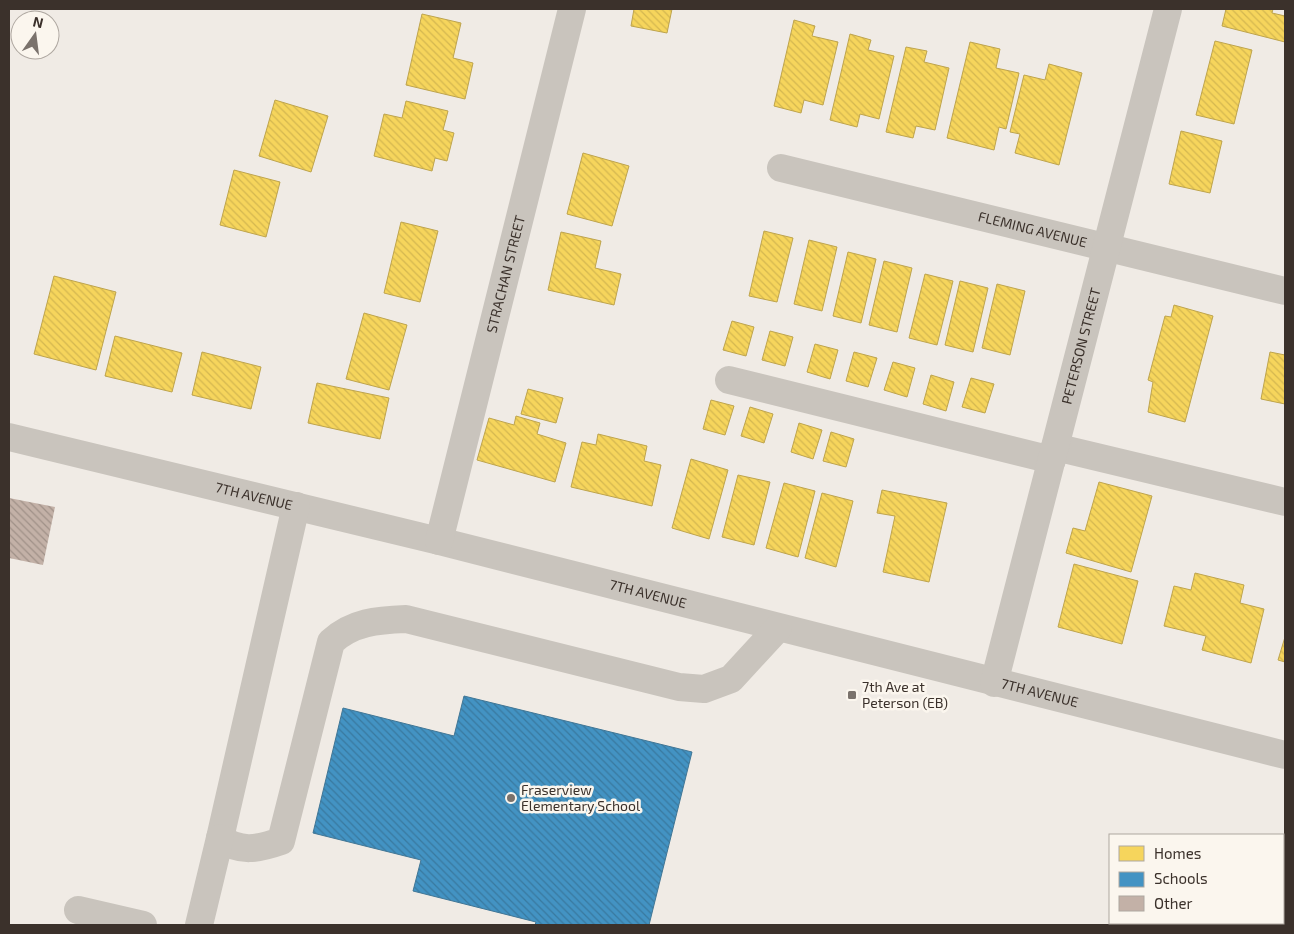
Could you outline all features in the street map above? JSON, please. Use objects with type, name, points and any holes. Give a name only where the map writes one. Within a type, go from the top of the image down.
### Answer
[{"type":"street","name":"STRACHAN STREET","points":[[439,541],[572,9]]},
{"type":"street","name":"PETERSON STREET","points":[[994,683],[1168,9]]},
{"type":"street","name":"FLEMING AVENUE","points":[[780,168],[1285,291]]},
{"type":"street","points":[[730,380],[1053,453],[1285,502]]},
{"type":"street","name":"7TH AVENUE","points":[[9,437],[439,541],[994,683],[1285,755]]},
{"type":"street","points":[[199,925],[296,506]]},
{"type":"street","points":[[220,838],[231,846],[256,850],[281,842],[331,642],[342,632],[358,625],[382,620],[406,619],[679,687],[704,688],[731,679],[778,628]]},
{"type":"street","points":[[78,910],[143,925]]},
{"type":"building: Homes","points":[[634,9],[672,9],[667,33],[631,26]]},
{"type":"building: Homes","points":[[1226,9],[1273,9],[1272,13],[1285,16],[1285,42],[1222,26]]},
{"type":"building: Homes","points":[[422,14],[461,23],[453,58],[473,63],[465,99],[406,85]]},
{"type":"building: Homes","points":[[794,20],[815,26],[812,36],[838,42],[823,105],[804,100],[801,113],[774,106]]},
{"type":"building: Homes","points":[[850,34],[871,40],[868,50],[894,56],[879,119],[860,114],[857,127],[830,120]]},
{"type":"building: Homes","points":[[1215,41],[1252,50],[1234,124],[1196,115]]},
{"type":"building: Homes","points":[[970,42],[1000,49],[996,68],[1019,73],[1006,129],[999,127],[994,150],[947,138]]},
{"type":"building: Homes","points":[[906,47],[927,51],[924,62],[949,68],[935,130],[916,126],[913,138],[886,132]]},
{"type":"building: Homes","points":[[1049,64],[1082,73],[1059,165],[1015,153],[1020,134],[1010,132],[1024,75],[1045,80]]},
{"type":"building: Homes","points":[[275,100],[328,116],[311,172],[259,156]]},
{"type":"building: Homes","points":[[406,101],[448,111],[443,130],[454,133],[447,161],[435,158],[432,171],[374,156],[384,114],[402,118]]},
{"type":"building: Homes","points":[[1181,131],[1222,141],[1210,193],[1169,184]]},
{"type":"building: Homes","points":[[583,153],[629,166],[612,226],[567,214]]},
{"type":"building: Homes","points":[[234,170],[280,182],[266,237],[220,225]]},
{"type":"building: Homes","points":[[401,222],[438,231],[420,302],[384,293]]},
{"type":"building: Homes","points":[[764,231],[793,238],[777,302],[749,296]]},
{"type":"building: Homes","points":[[561,232],[601,241],[595,268],[621,274],[614,305],[548,290]]},
{"type":"building: Homes","points":[[809,240],[837,247],[822,311],[794,304]]},
{"type":"building: Homes","points":[[848,252],[876,259],[861,323],[833,316]]},
{"type":"building: Homes","points":[[884,261],[912,268],[897,332],[869,325]]},
{"type":"building: Homes","points":[[925,274],[953,281],[937,345],[909,338]]},
{"type":"building: Homes","points":[[54,276],[116,292],[96,370],[34,354]]},
{"type":"building: Homes","points":[[960,281],[988,288],[973,352],[945,345]]},
{"type":"building: Homes","points":[[997,284],[1025,291],[1010,355],[982,348]]},
{"type":"building: Homes","points":[[1174,305],[1213,316],[1185,422],[1148,412],[1153,382],[1148,380],[1165,316],[1171,317]]},
{"type":"building: Homes","points":[[364,313],[407,325],[389,390],[346,379]]},
{"type":"building: Homes","points":[[732,321],[754,327],[746,356],[723,350]]},
{"type":"building: Homes","points":[[770,331],[793,337],[785,366],[762,360]]},
{"type":"building: Homes","points":[[115,336],[182,353],[172,392],[105,376]]},
{"type":"building: Homes","points":[[815,344],[838,350],[830,379],[807,372]]},
{"type":"building: Homes","points":[[202,352],[261,367],[251,409],[192,395]]},
{"type":"building: Homes","points":[[854,352],[877,358],[868,387],[846,381]]},
{"type":"building: Homes","points":[[1270,352],[1285,355],[1285,404],[1261,399]]},
{"type":"building: Homes","points":[[893,362],[915,368],[907,397],[884,390]]},
{"type":"building: Homes","points":[[931,375],[954,382],[946,411],[923,404]]},
{"type":"building: Homes","points":[[971,378],[994,384],[985,413],[962,407]]},
{"type":"building: Homes","points":[[317,383],[389,398],[380,439],[308,423]]},
{"type":"building: Homes","points":[[528,389],[563,398],[556,423],[521,414]]},
{"type":"building: Homes","points":[[711,400],[734,406],[725,435],[703,429]]},
{"type":"building: Homes","points":[[750,407],[773,414],[764,443],[741,436]]},
{"type":"building: Homes","points":[[516,416],[540,423],[537,434],[566,443],[555,482],[477,460],[489,418],[514,425]]},
{"type":"building: Homes","points":[[799,423],[822,430],[813,459],[791,452]]},
{"type":"building: Homes","points":[[831,432],[854,439],[846,467],[823,461]]},
{"type":"building: Homes","points":[[598,434],[647,446],[644,461],[661,465],[652,506],[571,487],[582,442],[596,445]]},
{"type":"building: Homes","points":[[691,459],[728,470],[709,539],[672,528]]},
{"type":"building: Homes","points":[[738,475],[770,482],[754,545],[722,537]]},
{"type":"building: Homes","points":[[1099,482],[1152,496],[1131,572],[1066,553],[1073,528],[1085,531]]},
{"type":"building: Homes","points":[[784,483],[815,491],[798,557],[766,548]]},
{"type":"building: Homes","points":[[882,490],[947,503],[929,582],[883,572],[895,516],[877,513]]},
{"type":"building: Homes","points":[[822,493],[853,501],[836,567],[805,558]]},
{"type":"building: Homes","points":[[1074,564],[1138,581],[1122,644],[1058,627]]},
{"type":"building: Homes","points":[[1195,573],[1244,585],[1240,603],[1264,609],[1251,663],[1202,650],[1206,636],[1164,626],[1174,586],[1191,590]]},
{"type":"building: Homes","points":[[1285,637],[1285,662],[1278,660]]},
{"type":"building: Schools","points":[[464,696],[692,752],[649,925],[535,925],[536,922],[413,891],[421,860],[313,833],[343,708],[454,736]]},
{"type":"building: Other","points":[[9,498],[55,507],[43,565],[9,558]]},
{"type":"place","name":"7th Ave at Peterson (EB)","points":[[852,695]]},
{"type":"place","name":"Fraserview Elementary School","points":[[511,798]]}]
